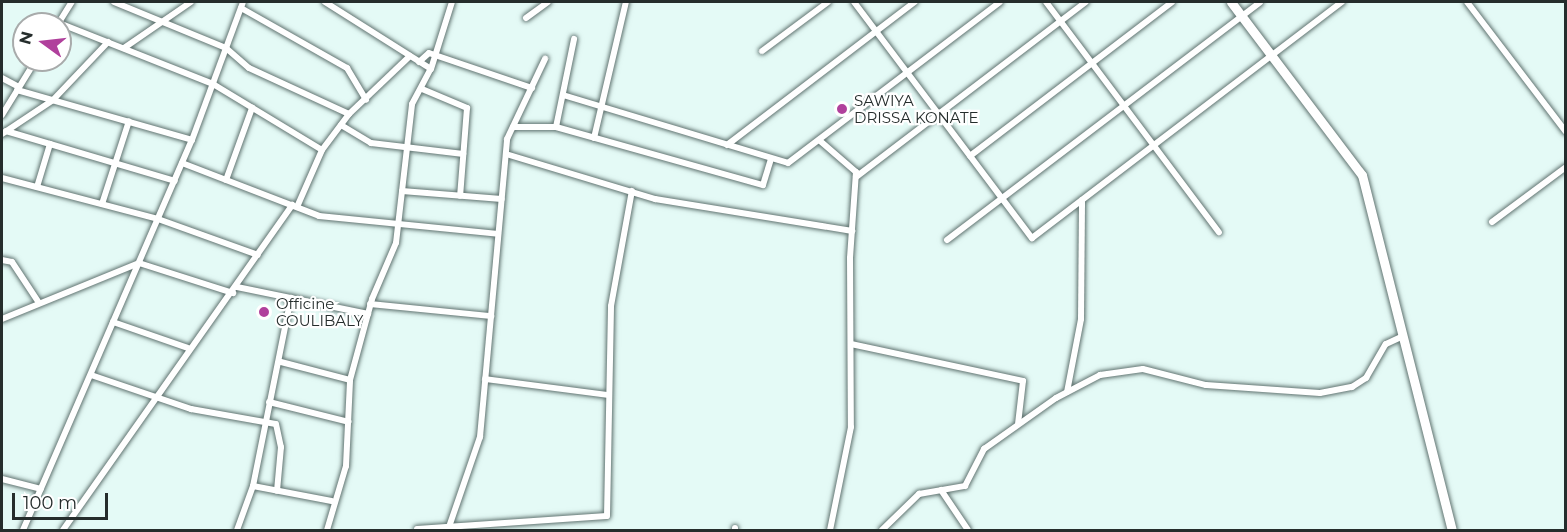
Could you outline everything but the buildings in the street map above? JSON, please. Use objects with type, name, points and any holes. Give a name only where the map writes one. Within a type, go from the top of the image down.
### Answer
[{"type":"street","points":[[114,2],[226,48],[256,72],[349,114]]},
{"type":"street","points":[[123,48],[191,2]]},
{"type":"street","points":[[325,2],[431,69]]},
{"type":"street","points":[[327,531],[332,501],[346,466],[350,380],[370,304],[396,243],[412,104],[431,69],[452,2]]},
{"type":"street","points":[[526,18],[548,2]]},
{"type":"street","points":[[594,138],[626,2]]},
{"type":"street","points":[[762,51],[828,2]]},
{"type":"street","points":[[854,2],[1032,238],[1342,2]]},
{"type":"street","points":[[727,144],[915,2]]},
{"type":"street","points":[[563,95],[788,163],[1000,2]]},
{"type":"street","points":[[1046,2],[1219,232]]},
{"type":"street","points":[[830,531],[851,427],[852,231],[856,177],[1086,2]]},
{"type":"street","points":[[970,156],[1172,2]]},
{"type":"street","points":[[1231,2],[1362,175],[1452,531]]},
{"type":"street","points":[[947,240],[1122,103],[1260,2]]},
{"type":"street","points":[[1467,2],[1566,132]]},
{"type":"street","points":[[23,531],[175,181],[242,5],[347,68],[366,100]]},
{"type":"street","points":[[72,28],[213,84],[322,150]]},
{"type":"street","points":[[556,127],[574,39]]},
{"type":"street","points":[[4,133],[53,100],[108,42]]},
{"type":"street","points":[[419,62],[429,53],[532,88]]},
{"type":"street","points":[[63,531],[158,397],[188,348],[235,290],[295,206],[322,150],[349,114],[410,56]]},
{"type":"street","points":[[449,527],[480,437],[506,154],[513,127],[545,59]]},
{"type":"street","points":[[2,115],[28,72]]},
{"type":"street","points":[[2,78],[18,88],[53,100],[192,140]]},
{"type":"street","points":[[422,89],[467,108],[460,196]]},
{"type":"street","points":[[226,180],[252,108]]},
{"type":"street","points":[[102,204],[129,121]]},
{"type":"street","points":[[341,125],[371,143],[463,154]]},
{"type":"street","points":[[513,127],[556,127],[763,185],[771,159]]},
{"type":"street","points":[[4,133],[50,144],[175,181]]},
{"type":"street","points":[[819,140],[856,177]]},
{"type":"street","points":[[37,187],[50,144]]},
{"type":"street","points":[[506,154],[632,191],[852,231]]},
{"type":"street","points":[[182,163],[319,216],[498,234]]},
{"type":"street","points":[[1492,222],[1566,166]]},
{"type":"street","points":[[2,178],[158,219],[258,255]]},
{"type":"street","points":[[402,191],[502,199]]},
{"type":"street","points":[[417,529],[607,516],[611,306],[632,191]]},
{"type":"street","points":[[1067,392],[1083,292],[1082,200]]},
{"type":"street","points":[[2,260],[12,262],[39,303]]},
{"type":"street","points":[[2,319],[139,263],[235,290],[291,298],[368,314]]},
{"type":"street","points":[[237,531],[253,486],[264,419],[281,362],[291,298]]},
{"type":"street","points":[[370,304],[491,316]]},
{"type":"street","points":[[113,322],[188,348]]},
{"type":"street","points":[[882,531],[919,494],[965,486],[984,448],[1067,392],[1100,375],[1132,368],[1206,386],[1279,386],[1320,393],[1352,387],[1366,378],[1386,344],[1403,336]]},
{"type":"street","points":[[851,344],[1023,381],[1018,424]]},
{"type":"street","points":[[281,362],[350,380]]},
{"type":"street","points":[[91,375],[202,412],[264,419],[276,424],[281,447],[277,491]]},
{"type":"street","points":[[485,379],[608,395]]},
{"type":"street","points":[[269,402],[349,422]]},
{"type":"street","points":[[2,479],[41,489]]},
{"type":"street","points":[[253,486],[332,501]]},
{"type":"street","points":[[941,490],[968,531]]},
{"type":"street","points":[[530,522],[531,531]]},
{"type":"place","name":"SAWIYA DRISSA KONATE","points":[[842,109]]},
{"type":"place","name":"Officine COULIBALY","points":[[264,312]]}]
